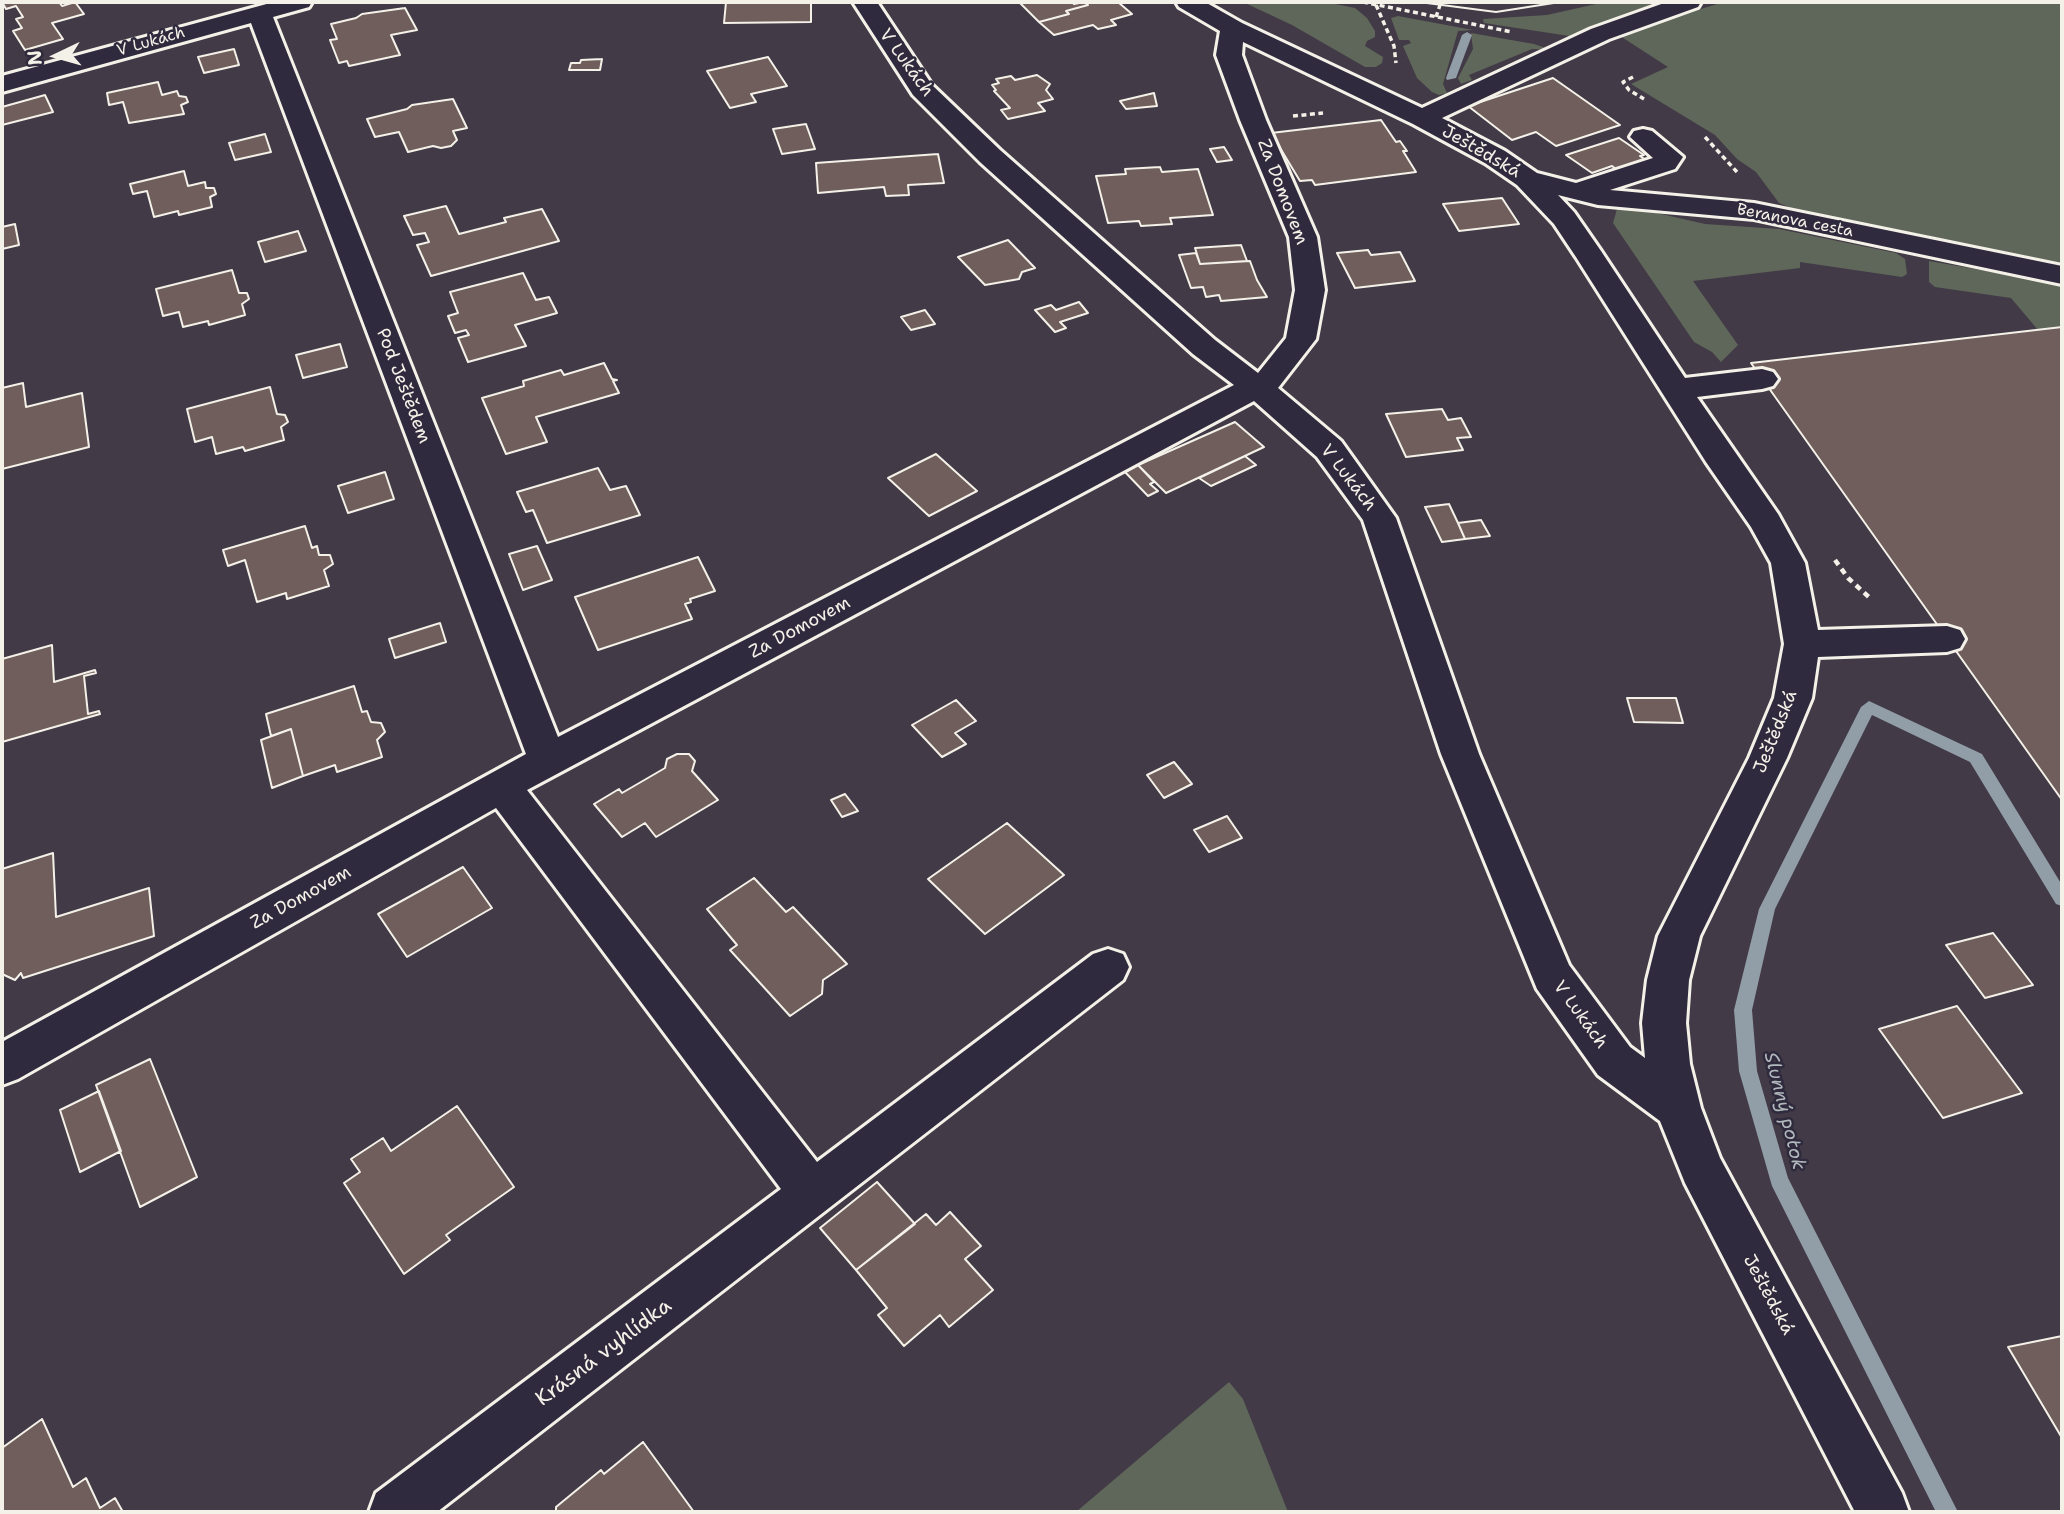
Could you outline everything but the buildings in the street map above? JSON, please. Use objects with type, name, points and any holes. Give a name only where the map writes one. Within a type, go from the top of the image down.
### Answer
[{"type":"street","name":"V Lukách","points":[[2,84],[300,2]]},
{"type":"street","name":"V Lukách","points":[[865,2],[922,90],[990,156],[1204,347],[1257,387],[1329,449],[1379,518],[1460,754],[1552,976],[1614,1061],[1678,1108]]},
{"type":"street","name":"Ještědská","points":[[1188,2],[1233,28],[1423,118],[1495,157],[1527,179],[1564,218],[1766,522],[1788,564],[1802,644],[1793,698],[1768,758],[1679,936],[1671,969],[1664,1023],[1668,1064],[1678,1108],[1701,1168],[1883,1512]]},
{"type":"street","points":[[1423,118],[1608,30],[1689,2]]},
{"type":"street","name":"Pod Ještědem","points":[[259,12],[548,760]]},
{"type":"street","name":"Za Domovem","points":[[2,1065],[548,760],[1271,379],[1301,339],[1310,290],[1303,237],[1253,120],[1229,54],[1233,28]]},
{"type":"street","points":[[1575,191],[1623,179],[1665,163],[1669,157],[1643,137]]},
{"type":"street","name":"Beranova cesta","points":[[1527,179],[1598,197],[1754,211],[2062,275]]},
{"type":"street","points":[[1677,389],[1762,379]]},
{"type":"street","points":[[1802,644],[1947,639]]},
{"type":"street","points":[[501,786],[812,1193]]},
{"type":"street","name":"Krásná vyhlídka","points":[[395,1512],[1108,967]]},
{"type":"path","points":[[1363,2],[1574,47]]},
{"type":"path","points":[[1436,17],[1441,2]]},
{"type":"path","points":[[1377,5],[1394,46],[1397,70]]},
{"type":"path","points":[[1253,120],[1324,113],[1357,89]]},
{"type":"green space","points":[[1243,2],[1325,2],[1355,8],[1367,18],[1375,31],[1375,37],[1367,41],[1365,46],[1383,57],[1382,63],[1376,67],[1365,67],[1292,25]]},
{"type":"green space","points":[[1605,2],[1664,2],[1576,37],[1484,23],[1483,19],[1547,15]]},
{"type":"green space","points":[[1724,2],[2062,2],[2062,268],[1805,214],[1779,203],[1756,172],[1737,159],[1715,135],[1631,84],[1668,67],[1617,34]]},
{"type":"green space","points":[[1398,16],[1473,30],[1458,31],[1443,84],[1447,93],[1439,95],[1432,92],[1417,78],[1403,46],[1411,43],[1409,40],[1399,40],[1391,18]]},
{"type":"green space","points":[[1471,33],[1534,44],[1551,50],[1532,49],[1469,75],[1472,80],[1461,84],[1458,78],[1473,49]]},
{"type":"green space","points":[[1622,205],[1705,224],[1779,229],[1896,253],[1905,259],[1907,274],[1902,277],[1800,262],[1800,268],[1693,281],[1738,345],[1721,362],[1712,352],[1694,342],[1613,223],[1617,209]]},
{"type":"green space","points":[[1929,261],[2062,284],[2062,327],[2038,330],[2011,298],[1935,287],[1929,282]]},
{"type":"green space","points":[[1229,1382],[1243,1399],[1288,1512],[1076,1512]]},
{"type":"waterway","name":"Slunný potok","points":[[1451,78],[1467,35]]},
{"type":"waterway","name":"Slunný potok","points":[[1947,1512],[1779,1180],[1748,1071],[1743,1010],[1767,909],[1869,707],[1976,758],[2062,899]]},
{"type":"tram line","points":[[1419,2],[1496,12],[1560,2]]}]
